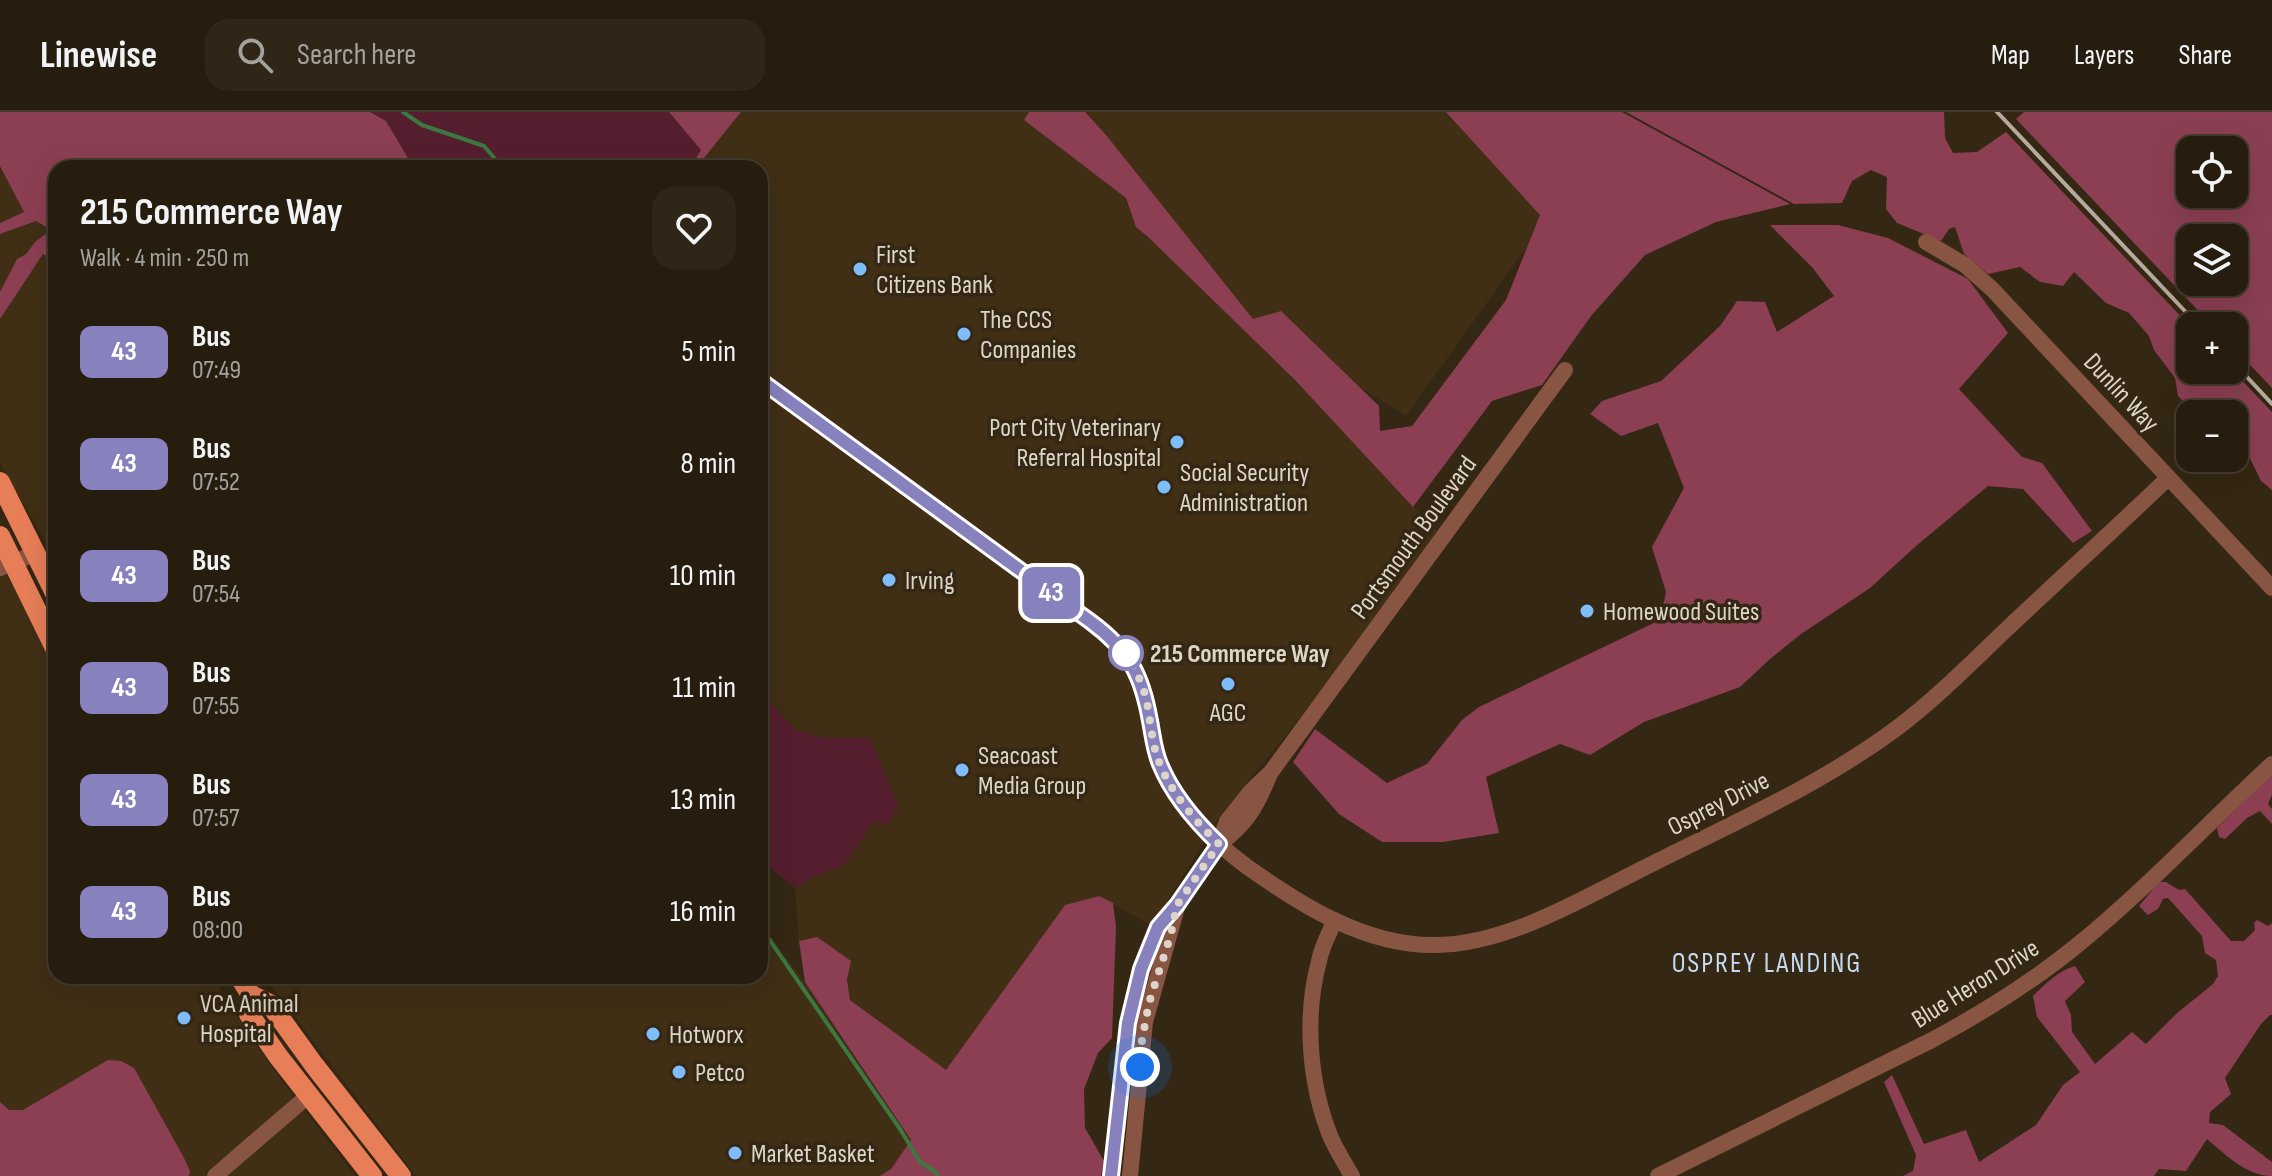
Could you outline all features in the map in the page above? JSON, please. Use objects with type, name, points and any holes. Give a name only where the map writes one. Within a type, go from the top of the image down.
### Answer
[{"type":"main road","points":[[0,482],[48,578]]},
{"type":"main road","points":[[4,552],[48,635]]},
{"type":"main road","points":[[244,984],[251,995],[270,1004],[401,1176]]},
{"type":"main road","points":[[251,995],[249,1014],[306,1103],[372,1176]]},
{"type":"street","name":"Dunlin Way","points":[[1926,242],[1965,265],[1992,289],[2272,588]]},
{"type":"street","name":"Portsmouth Boulevard","points":[[1111,1176],[1132,1005],[1141,969],[1158,927],[1219,844],[1237,831],[1259,801],[1271,772],[1565,370]]},
{"type":"street","name":"Osprey Drive","points":[[768,386],[1091,622],[1118,645],[1141,683],[1156,753],[1166,777],[1219,844],[1290,896],[1335,920],[1373,934],[1418,944],[1443,945],[1489,937],[1520,926],[1585,897],[1791,793],[1884,737],[1967,667],[2168,478]]},
{"type":"street","points":[[4,552],[32,545]]},
{"type":"street","name":"Blue Heron Drive","points":[[1658,1176],[1932,1040],[2031,979],[2108,919],[2272,764]]},
{"type":"street","name":"Portsmouth Boulevard","points":[[1130,1176],[1145,1022],[1177,905]]},
{"type":"street","points":[[1335,920],[1316,973],[1311,1041],[1324,1117],[1337,1151],[1352,1176]]},
{"type":"street","points":[[215,1176],[306,1103]]},
{"type":"shaded area","points":[[0,112],[370,112],[386,121],[409,160],[48,160],[48,228],[36,221],[0,234],[0,223],[24,212],[0,166]]},
{"type":"shaded area","points":[[370,112],[669,112],[701,150],[695,160],[409,160],[386,121]]},
{"type":"shaded area","points":[[669,112],[741,112],[702,160],[695,160],[701,150]]},
{"type":"shaded area","points":[[741,112],[1029,112],[1024,120],[1126,198],[1136,227],[1295,380],[1437,531],[1313,702],[1222,813],[1152,926],[1099,896],[1065,905],[946,1071],[850,999],[847,979],[817,937],[799,941],[795,888],[845,865],[873,822],[870,738],[827,738],[795,730],[768,700],[768,160],[702,160]]},
{"type":"shaded area","points":[[1029,112],[1085,112],[1253,319],[1281,311],[1379,406],[1380,431],[1412,426],[1506,300],[1540,215],[1446,112],[1622,112],[1790,204],[1716,222],[1645,255],[1591,316],[1542,385],[1492,401],[1413,507],[1295,380],[1136,227],[1126,198],[1024,120]]},
{"type":"shaded area","points":[[1067,112],[1623,112],[1406,416],[1249,319]]},
{"type":"shaded area","points":[[1626,112],[1944,112],[1945,138],[1953,153],[1977,152],[2006,132],[2177,312],[2176,384],[2175,378],[2154,350],[2149,336],[2129,313],[2106,303],[2074,272],[2063,286],[2040,282],[2020,267],[1988,274],[1964,254],[1955,227],[1949,229],[1941,241],[1897,223],[1886,209],[1887,177],[1871,170],[1852,181],[1842,203],[1794,204]]},
{"type":"shaded area","points":[[2024,112],[2272,112],[2272,388],[2248,363],[2248,312],[2200,312],[2184,296],[2248,296],[2248,224],[2176,224],[2176,287],[2016,119]]},
{"type":"shaded area","points":[[0,166],[24,212],[0,223]]},
{"type":"shaded area","points":[[36,220],[48,227],[47,233],[17,259],[0,292],[0,234]]},
{"type":"shaded area","points":[[1770,225],[1838,225],[1888,238],[1968,279],[2008,333],[1959,389],[2022,457],[2042,463],[2092,531],[2073,543],[2023,489],[1988,486],[1870,588],[1801,634],[1740,687],[1644,722],[1590,755],[1560,744],[1486,777],[1499,833],[1443,842],[1382,842],[1339,814],[1293,762],[1315,729],[1387,783],[1427,764],[1462,720],[1479,707],[1660,620],[1666,592],[1652,547],[1684,488],[1658,423],[1621,436],[1590,414],[1602,401],[1661,381],[1720,326],[1737,301],[1765,302],[1777,332],[1834,296],[1812,267]]},
{"type":"shaded area","points":[[48,228],[48,257],[43,254],[0,319],[0,292],[17,259],[47,233]]},
{"type":"shaded area","points":[[43,254],[48,257],[48,546],[0,463],[0,319]]},
{"type":"shaded area","points":[[2176,384],[2245,384],[2272,412],[2272,490],[2261,481],[2248,454],[2248,400],[2182,400]]},
{"type":"shaded area","points":[[0,565],[18,592],[48,651],[48,984],[216,984],[267,1061],[355,1176],[0,1176]]},
{"type":"shaded area","points":[[768,699],[795,730],[827,738],[870,738],[899,808],[886,825],[873,822],[845,865],[795,888],[768,866]]},
{"type":"shaded area","points":[[2272,773],[2272,795],[2268,804],[2272,809],[2272,824],[2260,811],[2247,818],[2225,839],[2219,837],[2217,828]]},
{"type":"shaded area","points":[[2159,882],[2166,882],[2179,890],[2185,889],[2231,941],[2244,941],[2255,930],[2257,920],[2268,926],[2272,923],[2272,1015],[2261,1024],[2225,1078],[2231,1094],[2210,1112],[2209,1123],[2223,1125],[2272,1162],[2272,1176],[2245,1168],[2207,1139],[2186,1171],[2159,1169],[2154,1176],[1903,1176],[1913,1171],[1916,1155],[1884,1082],[1892,1075],[1924,1144],[1966,1130],[1979,1162],[2036,1125],[2063,1085],[2080,1072],[2037,1017],[2033,996],[2052,978],[2075,966],[2085,982],[2065,1001],[2071,1015],[2072,1032],[2095,1064],[2132,1032],[2146,1044],[2213,984],[2218,976],[2216,960],[2205,953],[2202,936],[2168,898],[2163,899],[2158,909],[2148,915],[2139,906]]},
{"type":"shaded area","points":[[1099,896],[1113,903],[1116,926],[1112,1038],[1098,1053],[1084,1089],[1085,1128],[1104,1161],[1101,1176],[880,1176],[891,1169],[911,1140],[805,982],[799,941],[817,937],[851,961],[847,979],[850,1000],[946,1070],[1065,905]]},
{"type":"shaded area","points":[[768,933],[805,982],[911,1140],[891,1169],[880,1176],[416,1176],[270,984],[768,984]]},
{"type":"shaded area","points":[[108,1060],[121,1061],[134,1068],[183,1156],[189,1176],[0,1176],[0,1102],[9,1110],[23,1110]]},
{"type":"waterway","points":[[403,112],[422,125],[484,146],[496,160]]},
{"type":"waterway","points":[[768,938],[920,1162],[936,1172],[937,1176]]},
{"type":"railway","points":[[1997,112],[2186,312]]},
{"type":"railway","points":[[2248,378],[2272,404]]},
{"type":"bus line","name":"43","points":[[768,386],[1111,637],[1133,664],[1141,683],[1156,753],[1166,777],[1219,844],[1158,927],[1141,969],[1128,1023],[1111,1176]]},
{"type":"place","name":"First Citizens Bank","points":[[860,269]]},
{"type":"place","name":"The CCS Companies","points":[[964,334]]},
{"type":"place","name":"Port City Veterinary Referral Hospital","points":[[1177,442]]},
{"type":"place","name":"Social Security Administration","points":[[1164,487]]},
{"type":"place","name":"Irving","points":[[889,580]]},
{"type":"place","name":"Homewood Suites","points":[[1587,611]]},
{"type":"place","name":"215 Commerce Way","points":[[1126,653]]},
{"type":"place","name":"AGC","points":[[1228,684]]},
{"type":"place","name":"Seacoast Media Group","points":[[962,770]]},
{"type":"place","name":"VCA Animal Hospital","points":[[184,1018]]},
{"type":"place","name":"Hotworx","points":[[653,1034]]},
{"type":"place","name":"Petco","points":[[679,1072]]},
{"type":"place","name":"Market Basket","points":[[735,1153]]},
{"type":"district","name":"OSPREY LANDING","points":[[1767,962]]},
{"type":"route","points":[[1126,653],[1146,697],[1160,765],[1184,803],[1219,844],[1177,905],[1149,1003],[1140,1067]]}]
